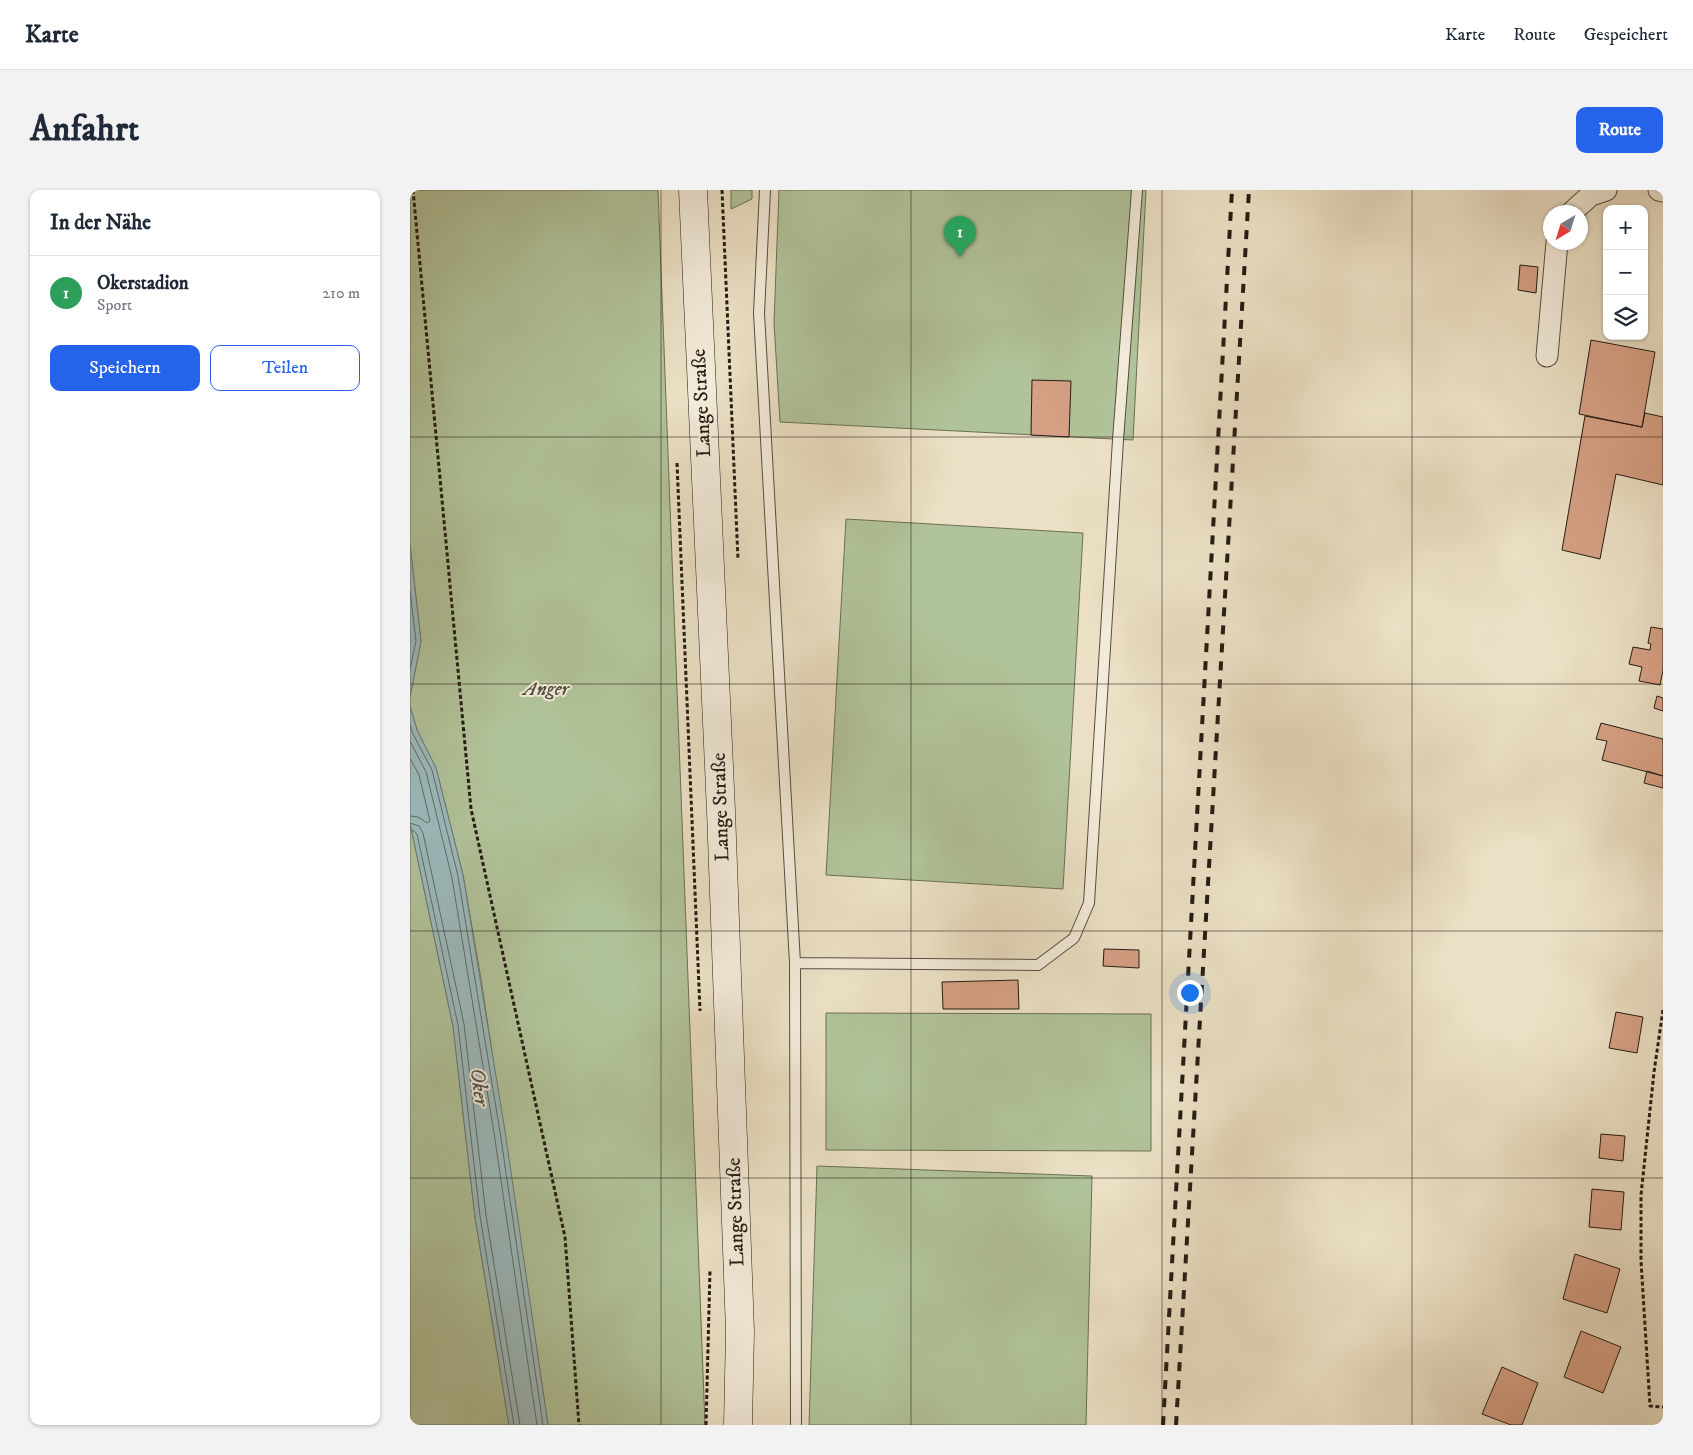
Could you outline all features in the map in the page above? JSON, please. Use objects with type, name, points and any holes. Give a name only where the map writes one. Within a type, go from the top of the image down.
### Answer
[{"type":"street","name":"Lange Straße","points":[[693,190],[722,830],[740,1331],[738,1425]]},
{"type":"street","points":[[1580,205],[1592,195],[1606,190]]},
{"type":"street","points":[[1547,356],[1555,250]]},
{"type":"lane","points":[[764,190],[759,312],[795,964],[796,1425]]},
{"type":"lane","points":[[795,964],[1038,965],[1074,938],[1089,903],[1119,430],[1137,190]]},
{"type":"path","points":[[413,190],[471,809],[565,1237],[579,1425]]},
{"type":"path","points":[[677,454],[700,1017]]},
{"type":"path","points":[[1663,1010],[1654,1072],[1641,1195],[1641,1261],[1650,1406],[1663,1407]]},
{"type":"path","points":[[706,1425],[710,1263]]},
{"type":"green space","name":"Anger","points":[[410,190],[658,190],[705,1425],[548,1425],[481,979],[463,875],[436,768],[417,730],[410,706],[410,697],[421,641],[410,545]]},
{"type":"green space","points":[[731,190],[752,190],[752,199],[731,209]]},
{"type":"green space","points":[[779,190],[1146,190],[1133,440],[780,422],[774,323]]},
{"type":"green space","points":[[846,519],[1083,533],[1063,889],[826,875]]},
{"type":"green space","points":[[410,823],[453,1026],[475,1217],[509,1425],[410,1425]]},
{"type":"green space","points":[[826,1013],[1151,1014],[1151,1151],[826,1150]]},
{"type":"green space","points":[[817,1166],[1092,1176],[1086,1425],[809,1425]]},
{"type":"water","points":[[410,545],[421,641],[410,697]]},
{"type":"water","name":"Oker","points":[[410,706],[417,730],[436,768],[463,875],[505,1131],[548,1425],[509,1425],[475,1217],[453,1026],[410,823]]},
{"type":"building","points":[[1520,265],[1538,267],[1536,293],[1518,290]]},
{"type":"building","points":[[1591,340],[1655,352],[1642,427],[1579,414]]},
{"type":"building","points":[[1032,380],[1071,381],[1069,437],[1031,435]]},
{"type":"building","points":[[1645,413],[1663,417],[1663,485],[1616,474],[1600,559],[1562,550],[1585,416],[1642,427]]},
{"type":"building","points":[[1651,627],[1663,629],[1663,670],[1660,685],[1639,681],[1642,667],[1629,664],[1633,647],[1650,650],[1651,644],[1648,643]]},
{"type":"building","points":[[1657,696],[1663,698],[1663,711],[1654,708]]},
{"type":"building","points":[[1601,723],[1663,739],[1663,776],[1602,760],[1607,741],[1596,739]]},
{"type":"building","points":[[1647,771],[1663,776],[1663,788],[1644,783]]},
{"type":"building","points":[[1104,949],[1139,950],[1139,968],[1103,966]]},
{"type":"building","points":[[1018,980],[1019,1009],[943,1009],[942,982]]},
{"type":"building","points":[[1616,1012],[1643,1017],[1637,1053],[1609,1048]]},
{"type":"building","points":[[1601,1134],[1625,1136],[1623,1161],[1599,1158]]},
{"type":"building","points":[[1592,1189],[1624,1192],[1621,1230],[1589,1227]]},
{"type":"building","points":[[1575,1254],[1620,1269],[1607,1313],[1563,1299]]},
{"type":"building","points":[[1581,1331],[1621,1347],[1603,1393],[1564,1377]]},
{"type":"building","points":[[1502,1367],[1538,1383],[1522,1425],[1511,1425],[1482,1414]]},
{"type":"railway","points":[[1163,1425],[1232,190]]},
{"type":"railway","points":[[1176,1425],[1249,190]]},
{"type":"place","name":"Okerstadion","points":[[960,257]]}]
